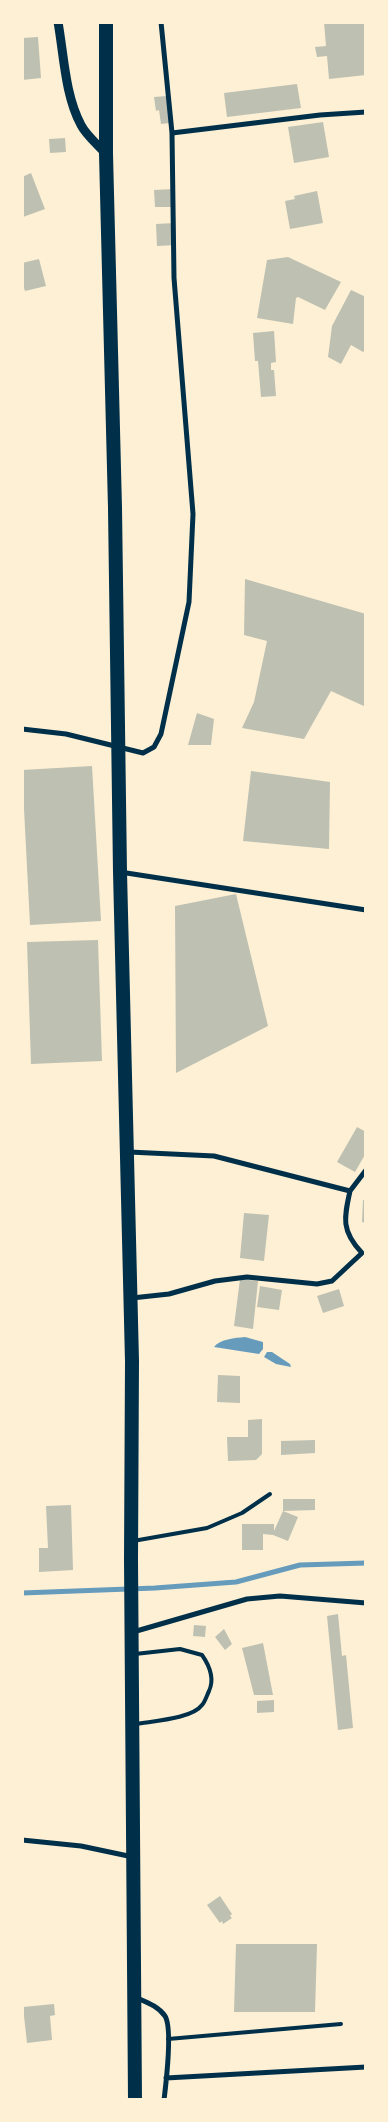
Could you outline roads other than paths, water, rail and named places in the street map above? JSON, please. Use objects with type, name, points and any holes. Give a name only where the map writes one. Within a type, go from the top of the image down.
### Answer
[{"type":"highway","points":[[106,22],[106,154],[130,1298],[135,2100]]},
{"type":"street","points":[[58,22],[74,110],[81,127],[106,154]]},
{"type":"street","points":[[22,729],[66,734],[143,753],[154,747],[161,734],[189,602],[193,514],[174,278],[172,133],[161,22]]},
{"type":"street","points":[[172,133],[320,115],[366,112]]},
{"type":"street","points":[[120,872],[366,910]]},
{"type":"street","points":[[127,1152],[214,1156],[350,1191]]},
{"type":"street","points":[[130,1298],[169,1294],[215,1281],[247,1277],[317,1284],[332,1281],[362,1253],[352,1242],[344,1218],[350,1191],[366,1170]]},
{"type":"street","points":[[132,1632],[247,1600],[280,1596],[366,1603]]},
{"type":"street","points":[[22,1840],[80,1846],[133,1858]]},
{"type":"street","points":[[134,1997],[155,2007],[166,2018],[168,2038],[164,2100]]},
{"type":"street","points":[[166,2078],[366,2067]]},
{"type":"lane","points":[[131,1541],[207,1528],[242,1513],[270,1494]]},
{"type":"lane","points":[[132,1654],[180,1649],[202,1655],[208,1664],[211,1676],[211,1687],[202,1706],[185,1715],[133,1725]]},
{"type":"lane","points":[[168,2038],[341,2024]]},
{"type":"water","points":[[245,1337],[263,1342],[263,1349],[259,1354],[214,1347],[232,1338]]},
{"type":"water","points":[[267,1352],[272,1352],[290,1364],[291,1367],[276,1364],[264,1357]]},
{"type":"waterway","points":[[22,1593],[155,1588],[236,1582],[300,1565],[366,1563]]}]
